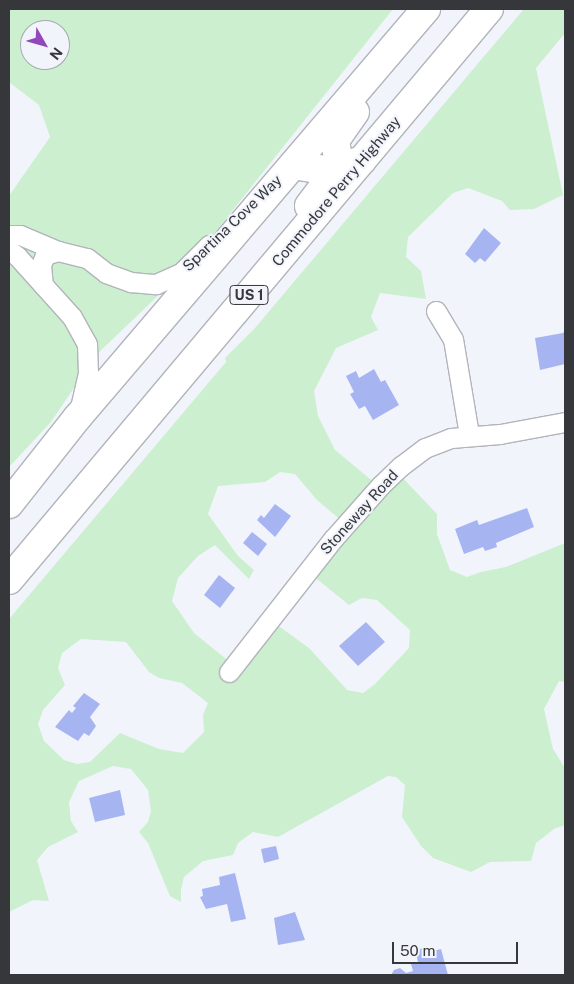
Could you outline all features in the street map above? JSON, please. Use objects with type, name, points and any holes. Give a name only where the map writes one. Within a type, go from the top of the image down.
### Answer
[{"type":"highway","name":"Commodore Perry Highway","points":[[9,580],[489,9]]},
{"type":"highway","points":[[362,160],[350,164],[338,158],[335,142],[422,14]]},
{"type":"highway","points":[[9,504],[77,418],[422,14]]},
{"type":"highway","points":[[211,340],[326,180],[325,175],[319,169],[293,165]]},
{"type":"street","name":"Spartina Cove Way","points":[[9,235],[20,235],[58,251],[87,258],[106,272],[131,282],[156,284],[181,273],[293,165]]},
{"type":"street","points":[[9,250],[17,256],[72,317],[87,344],[88,373],[85,393],[77,418]]},
{"type":"street","points":[[43,285],[41,265],[46,255],[58,251]]},
{"type":"street","points":[[436,311],[453,339],[469,436]]},
{"type":"street","name":"Stoneway Road","points":[[229,672],[333,539],[381,485],[401,466],[426,448],[451,438],[500,434],[565,422]]},
{"type":"green space","points":[[9,9],[393,9],[186,269],[96,355],[51,422],[9,467],[9,196],[50,137],[39,105],[9,82]]},
{"type":"green space","points":[[524,9],[565,9],[565,33],[536,68],[563,195],[534,209],[510,210],[502,201],[468,188],[453,193],[408,237],[406,257],[421,271],[426,299],[380,293],[371,317],[378,330],[336,348],[314,391],[318,416],[335,450],[381,488],[399,474],[437,514],[437,534],[450,570],[467,577],[506,567],[565,543],[565,682],[559,681],[544,709],[553,749],[565,768],[565,825],[554,829],[536,843],[531,861],[490,862],[471,872],[433,858],[421,846],[402,817],[405,785],[396,777],[388,776],[278,837],[253,832],[238,843],[233,855],[203,861],[184,877],[181,889],[181,902],[170,896],[148,843],[139,832],[148,822],[151,811],[148,790],[131,769],[113,766],[79,781],[69,802],[71,821],[78,832],[48,847],[37,860],[49,901],[33,900],[9,912],[9,619],[226,362],[225,358],[255,328]],"holes":[[[280,472],[295,474],[317,500],[348,526],[312,575],[349,605],[362,598],[377,600],[410,630],[409,648],[375,684],[363,693],[347,690],[309,648],[273,622],[236,667],[194,633],[172,601],[178,578],[198,556],[215,545],[249,579],[254,570],[238,556],[208,514],[218,486],[265,482]],[[81,639],[126,642],[149,672],[159,678],[182,683],[208,703],[203,715],[204,732],[183,753],[159,749],[120,733],[90,762],[77,764],[64,760],[44,741],[38,724],[43,710],[65,685],[58,668],[62,653]]]},
{"type":"building","points":[[484,228],[501,243],[485,262],[480,258],[475,263],[465,254]]},
{"type":"building","points":[[565,330],[565,364],[540,370],[535,338],[563,333]]},
{"type":"building","points":[[374,369],[381,382],[385,380],[399,405],[373,420],[365,406],[359,409],[350,394],[354,392],[346,376],[356,371],[359,378]]},
{"type":"building","points":[[275,504],[291,516],[275,537],[257,520],[261,515],[264,518]]},
{"type":"building","points":[[527,508],[534,527],[496,543],[497,547],[485,551],[483,547],[464,554],[455,529],[477,520],[479,525]]},
{"type":"building","points":[[252,532],[267,544],[258,556],[243,543]]},
{"type":"building","points":[[219,575],[235,588],[220,608],[204,595]]},
{"type":"building","points":[[366,622],[385,642],[358,666],[339,646]]},
{"type":"building","points":[[84,693],[100,704],[90,717],[96,726],[89,736],[84,733],[78,741],[55,727],[69,710],[72,713],[76,708],[73,706]]},
{"type":"building","points":[[120,790],[125,815],[95,822],[89,798]]},
{"type":"building","points":[[276,846],[279,859],[264,863],[261,849]]},
{"type":"building","points":[[235,873],[246,919],[231,922],[227,904],[206,909],[200,897],[203,896],[202,889],[220,885],[219,877]]},
{"type":"building","points":[[295,912],[305,940],[278,945],[274,918]]},
{"type":"building","points":[[428,947],[429,952],[441,949],[448,975],[391,975],[394,970],[400,968],[406,973],[413,971],[411,964],[418,962],[415,950]]}]
